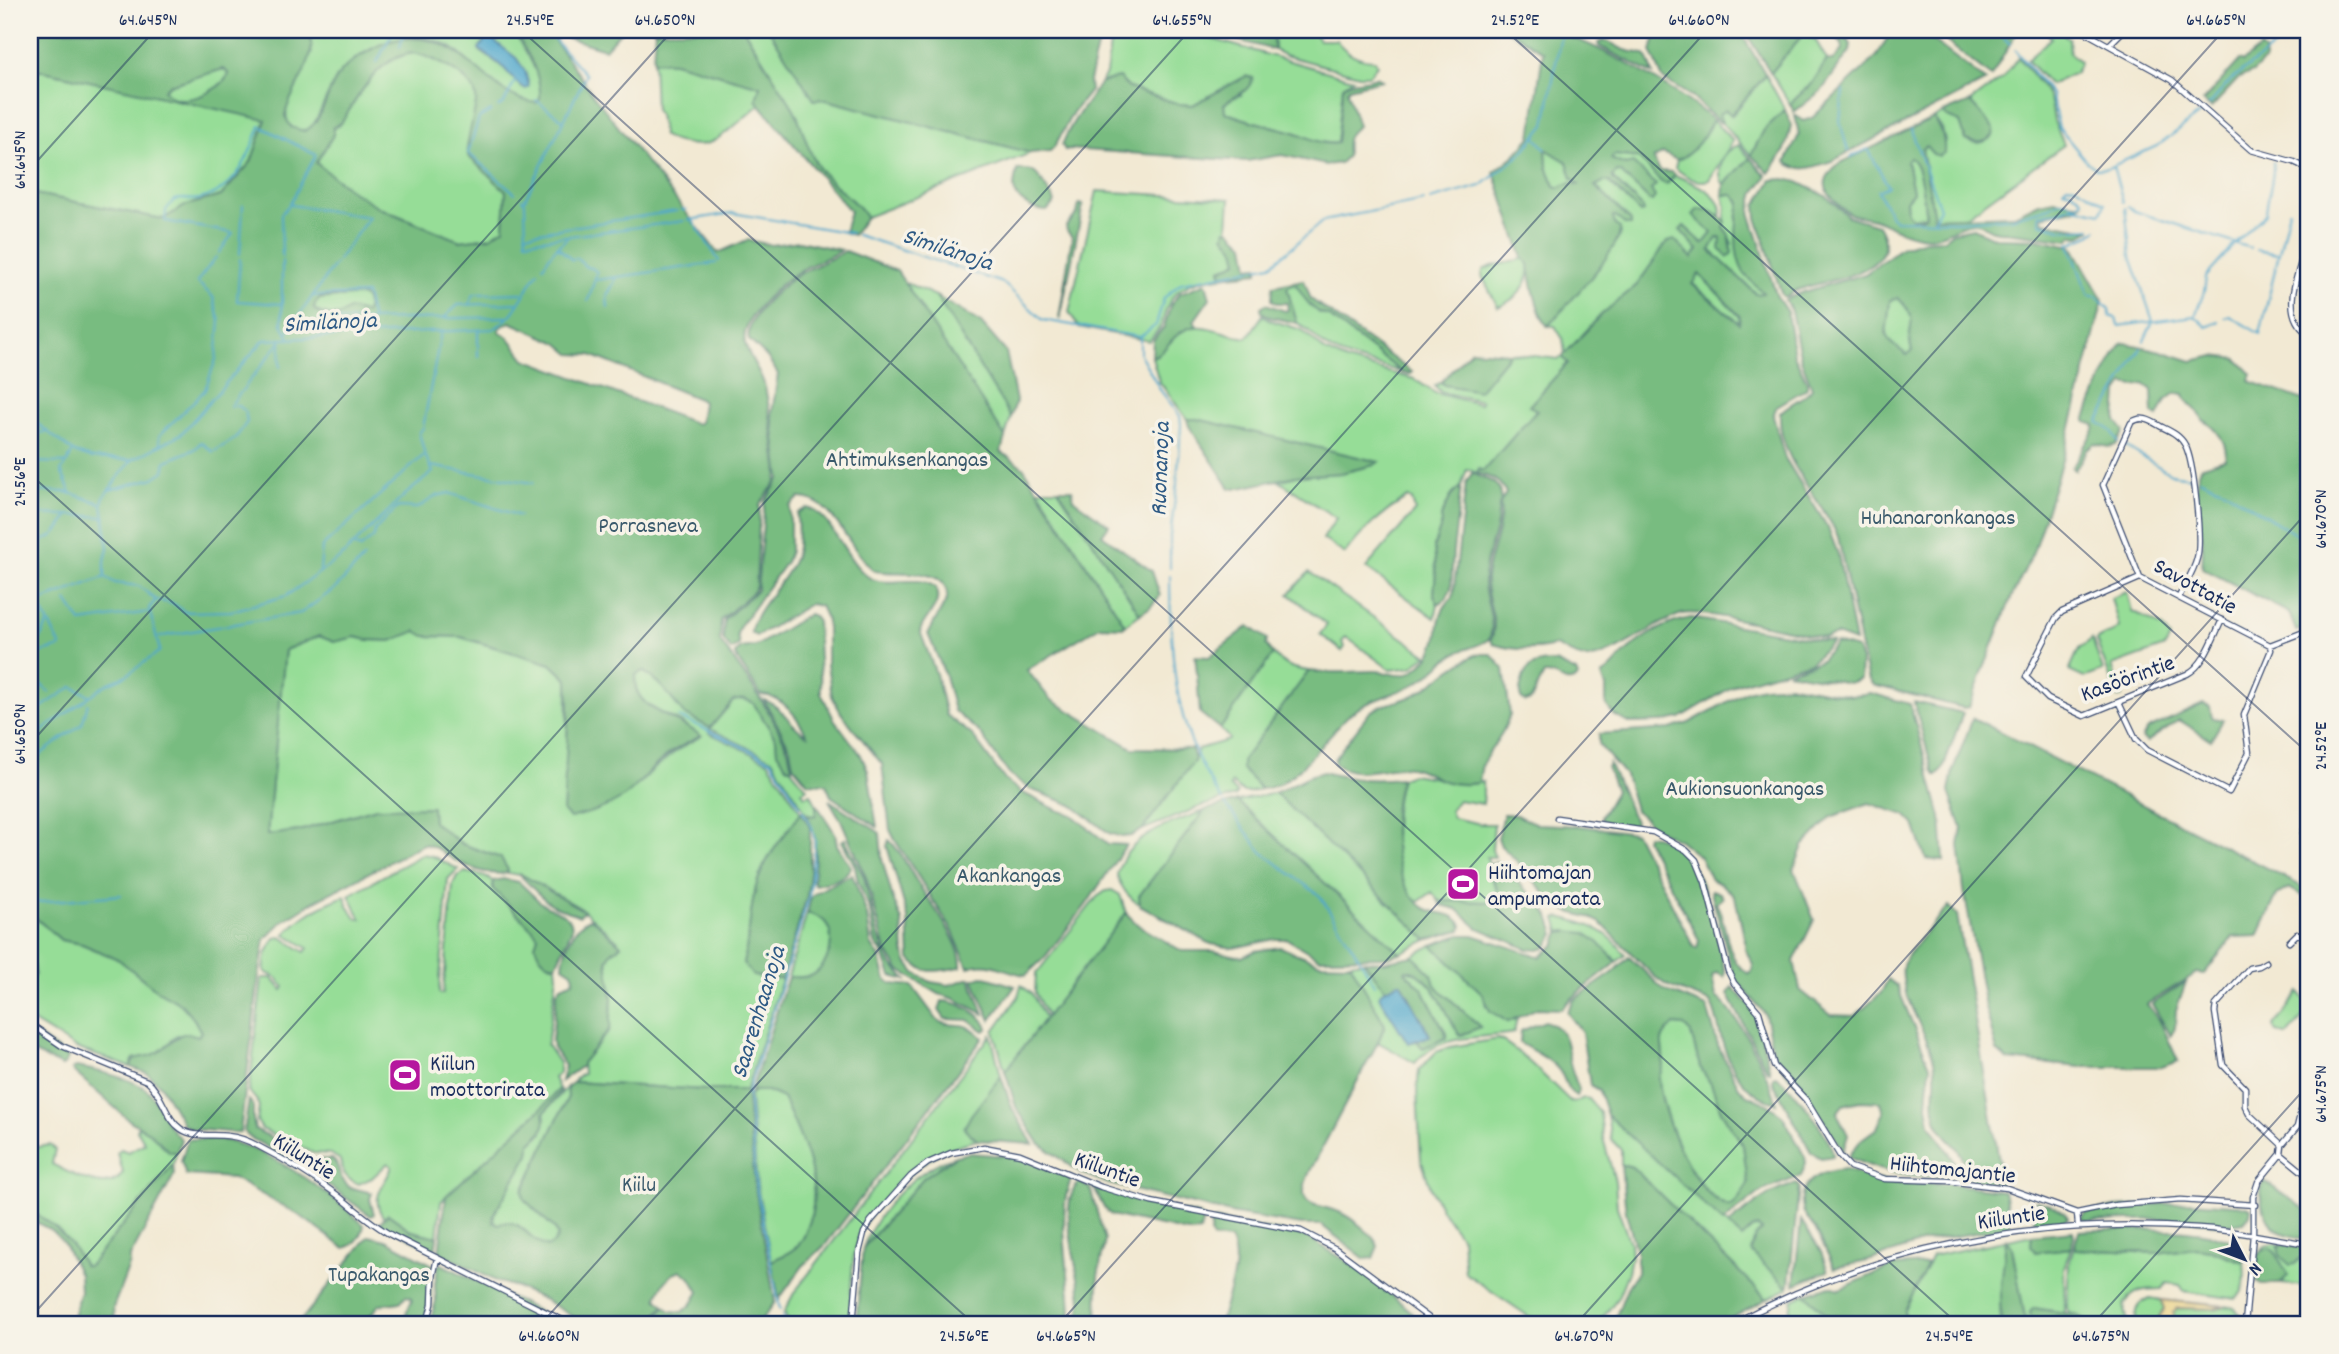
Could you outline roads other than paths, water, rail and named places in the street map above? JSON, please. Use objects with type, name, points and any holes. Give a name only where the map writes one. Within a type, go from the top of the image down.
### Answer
[{"type":"street","points":[[2081,30],[2172,80],[2251,150],[2309,169]]},
{"type":"street","points":[[2109,46],[2124,30]]},
{"type":"street","points":[[2309,238],[2292,305],[2296,322],[2309,334]]},
{"type":"street","name":"Savottatie","points":[[2179,597],[2198,552],[2191,459],[2185,444],[2174,433],[2144,418],[2136,419],[2131,423],[2102,485],[2140,578],[2270,645]]},
{"type":"street","name":"Kasöörintie","points":[[2140,578],[2062,612],[2056,618],[2026,677],[2048,699],[2084,716],[2192,672],[2204,656],[2222,620]]},
{"type":"street","points":[[2119,703],[2136,739],[2147,750],[2230,792],[2249,753],[2244,715],[2271,650],[2270,645],[2309,630]]},
{"type":"street","points":[[2309,815],[2304,833],[2309,842]]},
{"type":"street","name":"Hiihtomajantie","points":[[1557,818],[1653,832],[1681,845],[1692,855],[1705,882],[1728,971],[1734,983],[1759,1012],[1771,1061],[1806,1100],[1840,1156],[1850,1167],[1885,1179],[1948,1181],[2007,1188],[2077,1213]]},
{"type":"street","points":[[2289,942],[2297,934],[2309,938]]},
{"type":"street","points":[[2266,961],[2249,968],[2216,1004],[2215,1012],[2223,1065],[2245,1088],[2245,1106],[2249,1114],[2282,1145]]},
{"type":"street","name":"Kiiluntie","points":[[30,1024],[62,1046],[148,1082],[158,1092],[181,1129],[195,1134],[230,1136],[257,1145],[307,1173],[338,1195],[366,1220],[570,1324]]},
{"type":"street","points":[[2245,1324],[2255,1205],[2253,1197],[2258,1182],[2281,1154],[2282,1145],[2297,1127],[2303,1103],[2309,1095]]},
{"type":"street","name":"Kiiluntie","points":[[853,1324],[859,1253],[864,1233],[871,1221],[911,1176],[928,1163],[959,1151],[984,1147],[1020,1154],[1101,1187],[1151,1202],[1301,1231],[1336,1250],[1437,1324]]},
{"type":"street","points":[[2281,1154],[2309,1177]]},
{"type":"street","points":[[2078,1226],[2077,1213],[2116,1205],[2181,1200],[2255,1205]]},
{"type":"street","name":"Kiiluntie","points":[[1732,1324],[1812,1286],[1900,1255],[1970,1239],[2078,1226],[2189,1227],[2309,1244]]},
{"type":"street","points":[[427,1324],[437,1258]]},
{"type":"water","points":[[488,36],[516,58],[525,71],[529,86],[526,89],[479,49]]},
{"type":"water","points":[[1401,983],[1430,1036],[1408,1043],[1379,996],[1382,991]]},
{"type":"waterway","points":[[377,62],[394,30]]},
{"type":"waterway","points":[[400,47],[405,30]]},
{"type":"waterway","points":[[524,201],[586,75],[546,30]]},
{"type":"waterway","name":"Ruonanoja","points":[[1986,30],[2002,36],[2010,44]]},
{"type":"waterway","name":"Ruonanoja","points":[[2209,105],[2231,80],[2296,30]]},
{"type":"waterway","name":"Ruonanoja","points":[[1430,200],[1481,186],[1520,155],[1545,125],[1561,34]]},
{"type":"waterway","name":"Ruonanoja","points":[[2015,50],[2051,94],[2059,128],[2087,162],[2097,169],[2108,168],[2159,145],[2202,112]]},
{"type":"waterway","points":[[498,107],[504,103],[515,81]]},
{"type":"waterway","points":[[1843,91],[1840,122],[1848,151]]},
{"type":"waterway","points":[[536,100],[563,120]]},
{"type":"waterway","points":[[491,111],[479,118],[468,153],[515,193]]},
{"type":"waterway","points":[[219,253],[233,233],[165,221],[166,210],[174,200],[193,200],[212,195],[232,180],[246,160],[260,126],[316,155],[289,205],[281,214],[282,257]]},
{"type":"waterway","points":[[1911,130],[1940,208],[1934,220]]},
{"type":"waterway","points":[[1535,137],[1546,149]]},
{"type":"waterway","points":[[1851,157],[1868,149],[1888,186],[1878,191],[1891,216],[1896,220],[2011,218],[2050,207],[2060,201],[2068,201],[2076,206],[2083,200],[2072,191],[2063,189],[2067,185],[2076,186],[2105,203],[2101,213],[2071,206],[2059,212],[2038,214],[2040,223],[2063,230],[2091,228]]},
{"type":"waterway","points":[[2195,316],[2204,292],[2206,277],[2266,213],[2273,162]]},
{"type":"waterway","points":[[2113,166],[2123,202]]},
{"type":"waterway","points":[[522,199],[525,203],[526,241],[566,236]]},
{"type":"waterway","name":"Ruonanoja","points":[[1170,568],[1170,536],[1177,484],[1180,416],[1161,391],[1140,354],[1140,337],[1156,325],[1164,298],[1181,283],[1271,265],[1323,221],[1424,201]]},
{"type":"waterway","points":[[240,254],[243,205]]},
{"type":"waterway","points":[[291,205],[369,217],[338,260]]},
{"type":"waterway","points":[[2128,206],[2134,211],[2250,248]]},
{"type":"waterway","points":[[2125,208],[2131,257],[2153,321],[2144,341]]},
{"type":"waterway","points":[[2225,318],[2230,316],[2260,334],[2289,210]]},
{"type":"waterway","points":[[525,234],[677,211]]},
{"type":"waterway","name":"Similänoja","points":[[689,220],[733,213],[851,233]]},
{"type":"waterway","name":"Similänoja","points":[[543,266],[553,251],[569,236],[684,221]]},
{"type":"waterway","points":[[693,221],[719,261]]},
{"type":"waterway","points":[[2097,229],[2069,244],[2089,296],[2096,296],[2109,309],[2110,316],[2116,318],[2118,326],[2195,316],[2207,327],[2219,321]]},
{"type":"waterway","name":"Similänoja","points":[[857,235],[1003,283],[1043,320],[1140,337]]},
{"type":"waterway","points":[[558,247],[572,260],[577,258],[586,267],[597,272],[588,301]]},
{"type":"waterway","points":[[2257,250],[2277,254]]},
{"type":"waterway","points":[[160,445],[159,436],[205,390],[216,359],[220,321],[213,297],[197,282],[216,257]]},
{"type":"waterway","points":[[240,259],[237,301],[282,304]]},
{"type":"waterway","points":[[282,261],[282,324],[287,333]]},
{"type":"waterway","points":[[596,280],[716,263]]},
{"type":"waterway","points":[[290,338],[287,333],[335,264]]},
{"type":"waterway","name":"Similänoja","points":[[30,418],[75,453],[92,458],[132,460],[181,434],[264,340],[493,329],[513,311],[538,272]]},
{"type":"waterway","points":[[608,308],[607,296],[617,277]]},
{"type":"waterway","points":[[470,303],[474,294],[522,293]]},
{"type":"waterway","points":[[312,296],[366,294],[372,321]]},
{"type":"waterway","points":[[444,318],[458,305],[517,303]]},
{"type":"waterway","points":[[319,321],[507,317]]},
{"type":"waterway","points":[[478,330],[478,357]]},
{"type":"waterway","points":[[132,460],[104,496],[102,503],[108,548],[105,577],[115,583],[139,586],[156,600],[174,604],[185,612],[231,611],[286,596],[340,558],[405,495],[433,472],[419,433],[423,428],[441,332]]},
{"type":"waterway","points":[[280,367],[281,341]]},
{"type":"waterway","points":[[109,490],[154,478],[164,471],[166,461],[195,449],[201,442],[213,452],[235,439],[247,422],[245,411],[239,406],[230,406],[280,342]]},
{"type":"waterway","points":[[2118,442],[2112,431],[2098,422],[2141,348]]},
{"type":"waterway","points":[[30,434],[46,432]]},
{"type":"waterway","points":[[2125,446],[2171,474],[2190,477]]},
{"type":"waterway","points":[[30,462],[67,463],[72,453]]},
{"type":"waterway","points":[[320,570],[322,547],[423,456]]},
{"type":"waterway","points":[[66,464],[61,471],[71,493]]},
{"type":"waterway","points":[[430,466],[533,483]]},
{"type":"waterway","points":[[2199,479],[2225,490],[2309,543]]},
{"type":"waterway","points":[[30,491],[67,492],[100,503]]},
{"type":"waterway","points":[[353,545],[361,548],[374,537],[375,530],[398,507],[418,508],[436,496],[449,493],[520,516]]},
{"type":"waterway","points":[[30,514],[67,515]]},
{"type":"waterway","points":[[30,562],[43,540],[55,534],[69,515],[105,517]]},
{"type":"waterway","points":[[30,540],[43,540]]},
{"type":"waterway","points":[[157,637],[301,613],[336,588],[364,558]]},
{"type":"waterway","name":"Ruonanoja","points":[[1170,576],[1174,665],[1184,720],[1193,747],[1223,801]]},
{"type":"waterway","points":[[30,615],[41,601],[105,577]]},
{"type":"waterway","points":[[67,601],[81,622],[149,612]]},
{"type":"waterway","points":[[30,740],[105,685],[127,675],[160,651],[149,608],[155,601]]},
{"type":"waterway","points":[[30,669],[39,653],[61,647],[43,612],[35,607]]},
{"type":"waterway","points":[[30,658],[47,625]]},
{"type":"waterway","points":[[30,679],[49,692]]},
{"type":"waterway","points":[[30,715],[72,687],[89,695]]},
{"type":"waterway","points":[[30,762],[82,724],[88,704]]},
{"type":"waterway","name":"Saarenhaanoja","points":[[679,717],[771,760],[800,806]]},
{"type":"waterway","name":"Ruonanoja","points":[[1225,804],[1262,852],[1320,896],[1360,959]]},
{"type":"waterway","name":"Saarenhaanoja","points":[[780,1310],[756,1186],[748,1091],[809,897],[815,841],[812,827],[802,810]]},
{"type":"waterway","points":[[30,903],[121,895]]},
{"type":"waterway","name":"Ruonanoja","points":[[1361,961],[1375,985]]},
{"type":"waterway","name":"Saarenhaanoja","points":[[782,1315],[785,1324]]},
{"type":"place","name":"Hiihtomajan ampumarata","points":[[1463,884]]},
{"type":"place","name":"Kiilun moottorirata","points":[[405,1075]]},
{"type":"park label","name":"Ahtimuksenkangas","points":[[907,458]]},
{"type":"park label","name":"Huhanaronkangas","points":[[1938,516]]},
{"type":"park label","name":"Porrasneva","points":[[648,524]]},
{"type":"park label","name":"Aukionsuonkangas","points":[[1745,787]]},
{"type":"park label","name":"Akankangas","points":[[1009,874]]},
{"type":"park label","name":"Kiilu","points":[[639,1183]]},
{"type":"park label","name":"Tupakangas","points":[[379,1273]]}]
